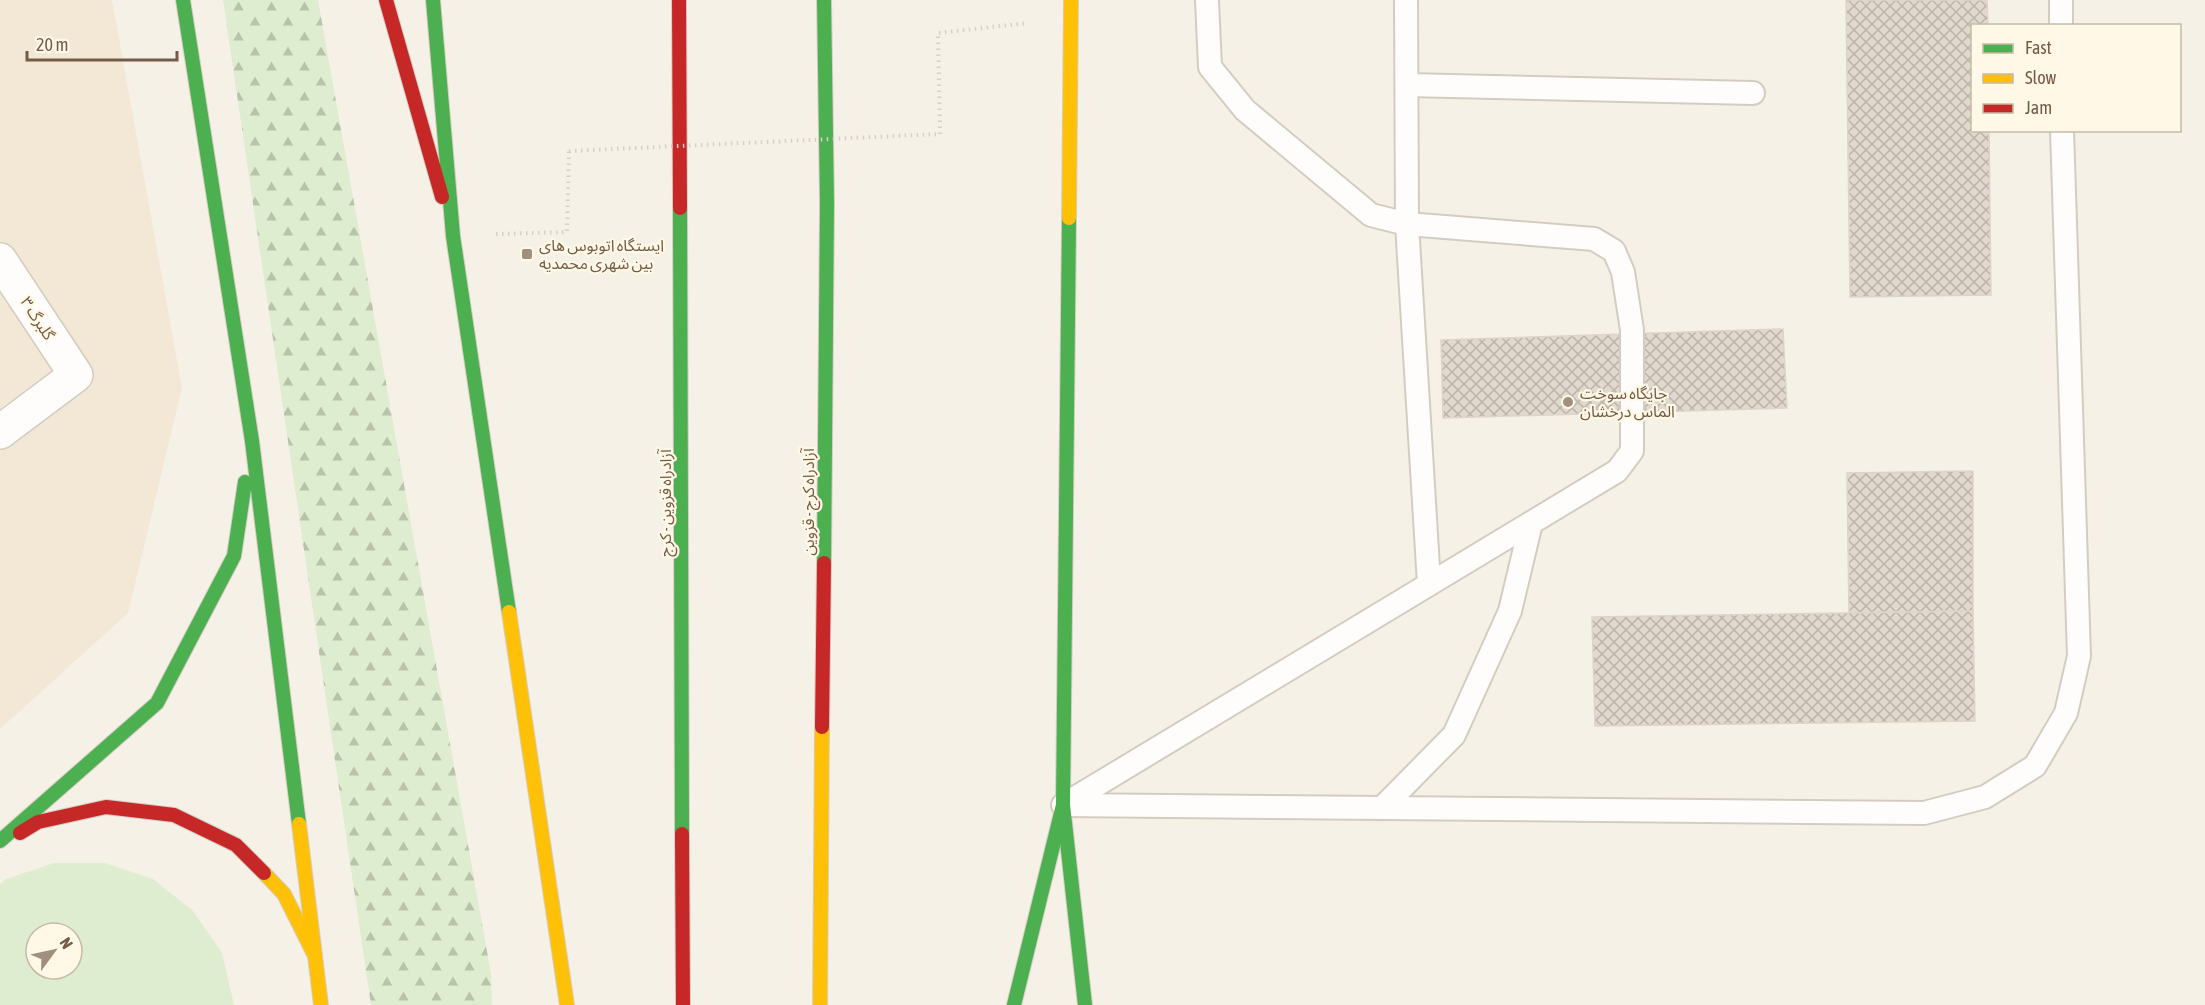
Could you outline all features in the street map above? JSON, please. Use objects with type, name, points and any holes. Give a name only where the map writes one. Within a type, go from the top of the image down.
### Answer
[{"type":"main road","points":[[183,0],[252,441],[321,1005]]},
{"type":"main road","points":[[386,0],[453,236]]},
{"type":"main road","points":[[433,0],[453,236],[567,1005]]},
{"type":"main road","name":"آزادراه قزوین - کرج","points":[[679,0],[683,1005]]},
{"type":"main road","name":"آزادراه کرج - قزوین","points":[[820,1005],[827,203],[824,0]]},
{"type":"main road","points":[[1071,0],[1063,805],[1085,1005]]},
{"type":"main road","points":[[0,841],[157,703],[234,556],[252,441]]},
{"type":"main road","points":[[1014,1005],[1063,805]]},
{"type":"main road","points":[[0,846],[38,822],[106,807],[174,815],[236,845],[244,853],[284,894],[315,956]]},
{"type":"street","name":"گلبرگ ۳","points":[[0,260],[76,375],[0,432]]},
{"type":"lane","points":[[1063,805],[1617,471],[1632,451],[1632,330],[1623,272],[1614,251],[1594,239],[1407,224],[1371,215],[1245,110],[1210,67],[1207,0]]},
{"type":"lane","points":[[1406,0],[1407,224],[1429,584]]},
{"type":"lane","points":[[2061,0],[2061,24]]},
{"type":"lane","points":[[1407,85],[1753,93]]},
{"type":"lane","points":[[1063,805],[1924,813],[1985,797],[2035,766],[2066,713],[2079,656],[2061,132]]},
{"type":"lane","points":[[1383,808],[1455,735],[1510,611],[1531,523]]},
{"type":"path","points":[[453,236],[567,232],[569,151],[940,134],[938,33],[1071,19]]},
{"type":"shaded area","points":[[0,0],[112,0],[182,388],[128,613],[0,729]]},
{"type":"green space","points":[[223,0],[318,0],[491,974],[492,1005],[371,1005]]},
{"type":"green space","points":[[54,863],[105,863],[153,879],[193,911],[222,953],[234,1005],[0,1005],[0,884],[6,879]]},
{"type":"building","points":[[1846,0],[1987,0],[1988,24],[1971,24],[1971,132],[1989,132],[1991,295],[1850,297]]},
{"type":"building","points":[[1783,329],[1787,408],[1443,418],[1441,340]]},
{"type":"building","points":[[1973,471],[1973,611],[1849,613],[1847,473]]},
{"type":"building","points":[[1973,611],[1975,721],[1595,726],[1592,617]]},
{"type":"traffic: fast","points":[[183,0],[252,441],[299,824]]},
{"type":"traffic: fast","points":[[433,0],[453,236],[509,612]]},
{"type":"traffic: fast","points":[[824,0],[827,203],[824,563]]},
{"type":"traffic: fast","points":[[680,208],[682,834]]},
{"type":"traffic: fast","points":[[1069,218],[1063,805],[1085,1005]]},
{"type":"traffic: fast","points":[[0,841],[157,703],[234,556],[245,482]]},
{"type":"traffic: fast","points":[[1014,1005],[1063,805]]},
{"type":"traffic: slow","points":[[1069,218],[1071,0]]},
{"type":"traffic: slow","points":[[509,612],[567,1005]]},
{"type":"traffic: slow","points":[[820,1005],[822,727]]},
{"type":"traffic: slow","points":[[299,824],[315,956]]},
{"type":"traffic: slow","points":[[264,873],[284,894],[315,956],[321,1005]]},
{"type":"traffic: jam","points":[[386,0],[442,197]]},
{"type":"traffic: jam","points":[[679,0],[680,208]]},
{"type":"traffic: jam","points":[[822,727],[824,563]]},
{"type":"traffic: jam","points":[[20,833],[38,822],[106,807],[174,815],[236,845],[264,873]]},
{"type":"traffic: jam","points":[[682,834],[683,1005]]},
{"type":"place","name":"ایستگاه اتوبوس های بین شهری محمدیه","points":[[527,254]]},
{"type":"place","name":"جایگاه سوخت الماس درخشان","points":[[1568,402]]}]
